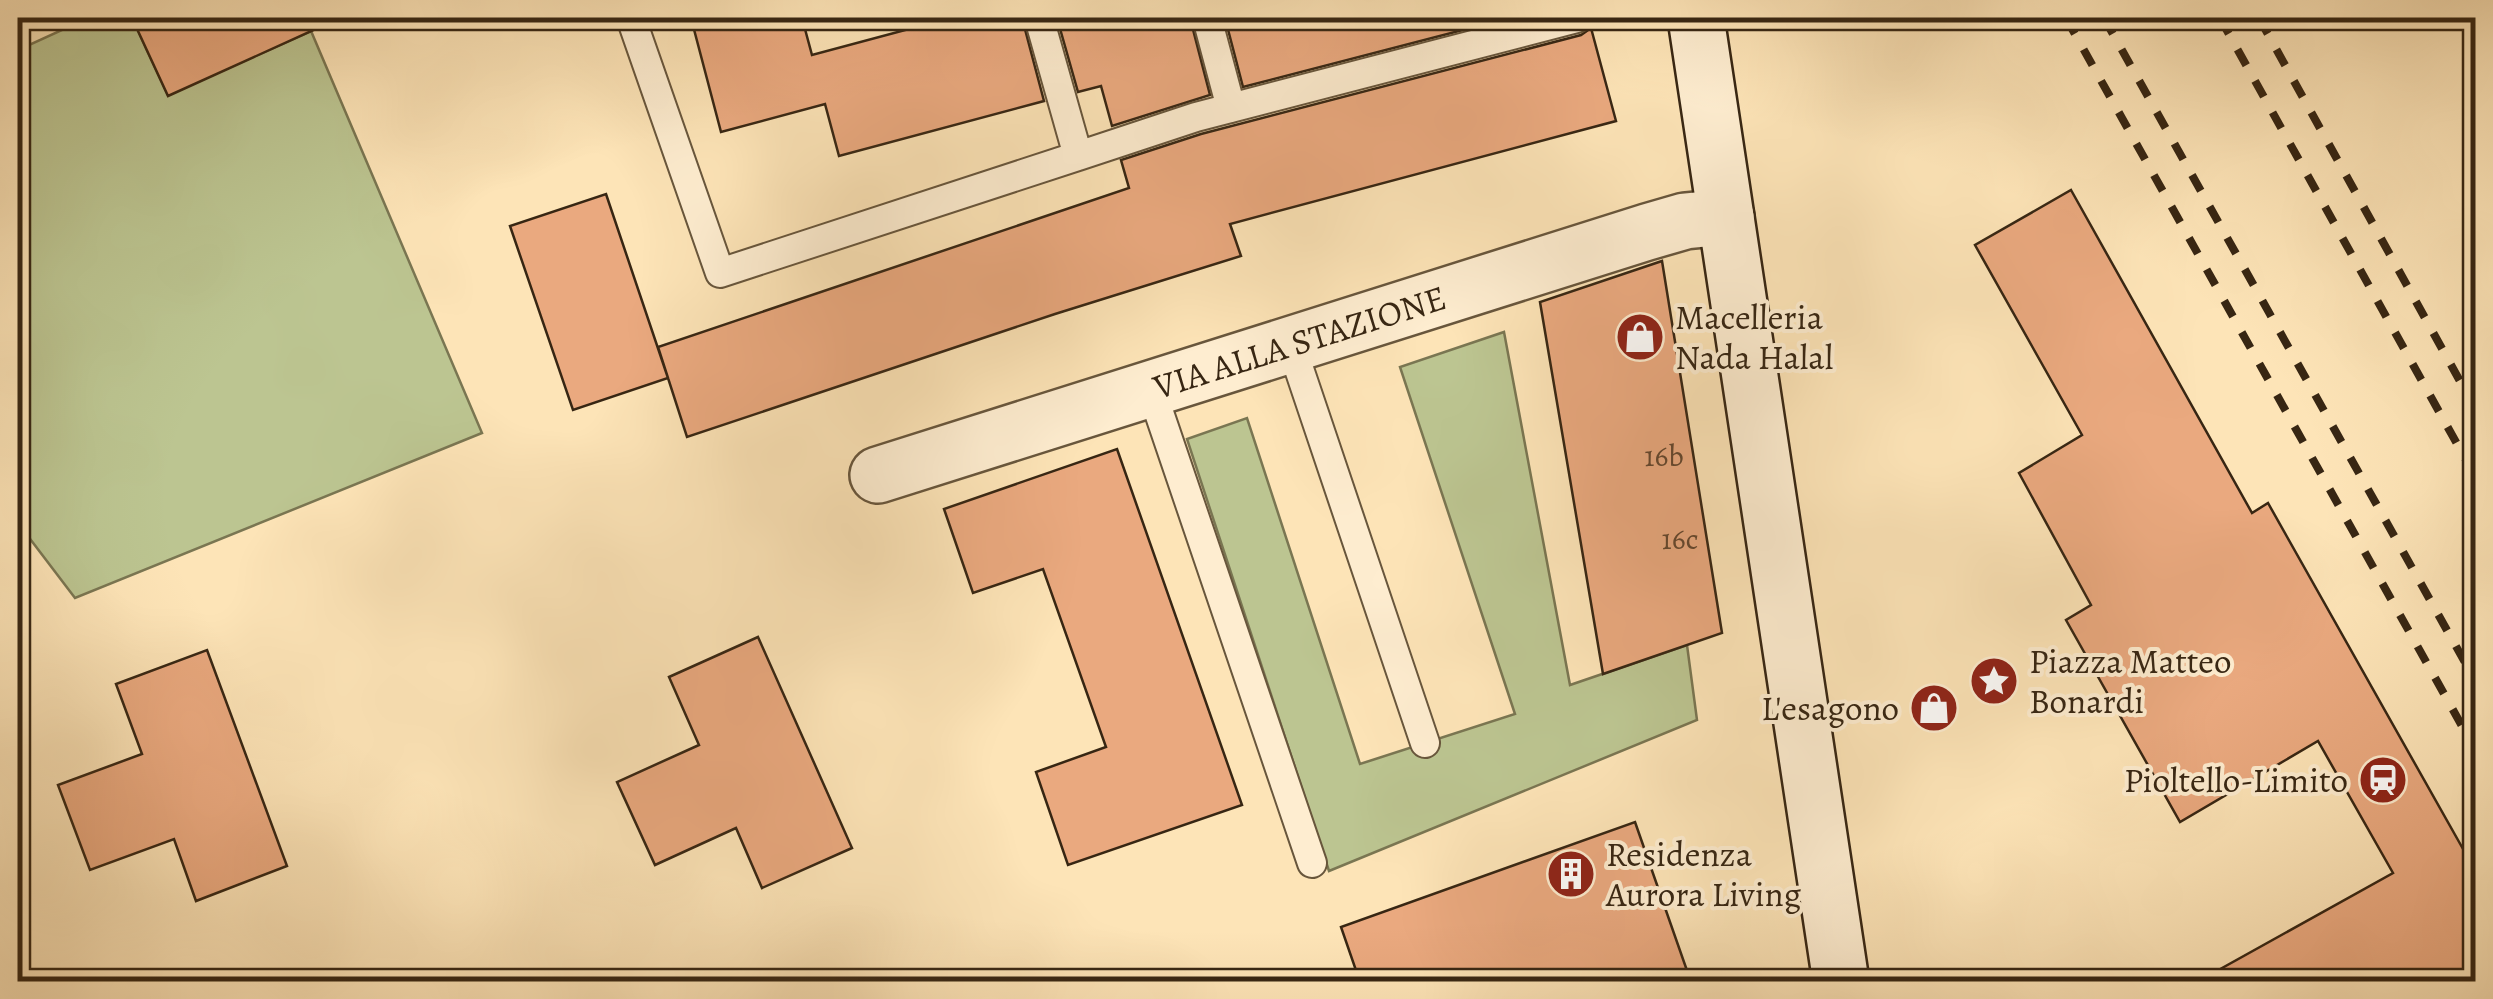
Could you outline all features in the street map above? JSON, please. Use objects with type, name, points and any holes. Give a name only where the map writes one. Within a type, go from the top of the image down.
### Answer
[{"type":"street","points":[[1696,18],[1841,982]]},
{"type":"street","name":"VIA ALLA STAZIONE","points":[[878,475],[1646,232],[1685,221],[1726,216]]},
{"type":"lane","points":[[631,18],[720,273],[1196,117],[1532,23],[1576,18]]},
{"type":"lane","points":[[1039,18],[1078,156]]},
{"type":"lane","points":[[1207,18],[1231,108]]},
{"type":"lane","points":[[1291,345],[1424,743]]},
{"type":"lane","points":[[1152,389],[1312,863]]},
{"type":"green space","points":[[88,18],[132,18],[168,95],[311,31],[482,433],[75,598],[18,523],[18,50]]},
{"type":"green space","points":[[1504,332],[1570,685],[1687,645],[1697,720],[1329,871],[1187,439],[1247,418],[1360,764],[1515,714],[1400,367]]},
{"type":"building","points":[[132,18],[340,18],[168,96]]},
{"type":"building","points":[[691,18],[802,18],[812,55],[950,18],[1022,18],[1044,101],[839,156],[825,104],[721,132]]},
{"type":"building","points":[[1057,18],[1190,18],[1210,95],[1112,126],[1101,86],[1078,92]]},
{"type":"building","points":[[1225,18],[1509,18],[1243,87]]},
{"type":"building","points":[[1591,28],[1616,121],[1230,224],[1241,256],[687,437],[658,347],[1129,188],[1121,160],[1201,134],[1581,35]]},
{"type":"building","points":[[2071,190],[2252,513],[2268,503],[2476,872],[2476,982],[2197,982],[2393,873],[2318,741],[2180,822],[2066,620],[2091,605],[2019,473],[2082,435],[1975,245]]},
{"type":"building","points":[[606,194],[668,378],[573,410],[510,226]]},
{"type":"building","points":[[1662,261],[1722,633],[1603,674],[1540,302]]},
{"type":"building","points":[[1117,449],[1242,805],[1068,865],[1036,772],[1106,747],[1043,569],[973,593],[944,509]]},
{"type":"building","points":[[758,637],[852,848],[762,888],[736,828],[655,865],[617,782],[699,745],[669,677]]},
{"type":"building","points":[[207,650],[287,866],[196,901],[174,839],[90,870],[58,785],[142,754],[116,684]]},
{"type":"building","name":"Residenza Aurora Living","points":[[1635,822],[1691,982],[1360,982],[1341,927]]},
{"type":"railway","points":[[2066,18],[2476,751]]},
{"type":"railway","points":[[2104,18],[2476,682]]},
{"type":"railway","points":[[2220,18],[2476,478]]},
{"type":"railway","points":[[2259,18],[2476,410]]},
{"type":"place","name":"Macelleria Nada Halal","points":[[1640,337]]},
{"type":"place","name":"Piazza Matteo Bonardi","points":[[1994,681]]},
{"type":"place","name":"L'esagono","points":[[1934,708]]},
{"type":"place","name":"Pioltello-Limito","points":[[2383,780]]},
{"type":"place","name":"Residenza Aurora Living","points":[[1571,874]]}]
